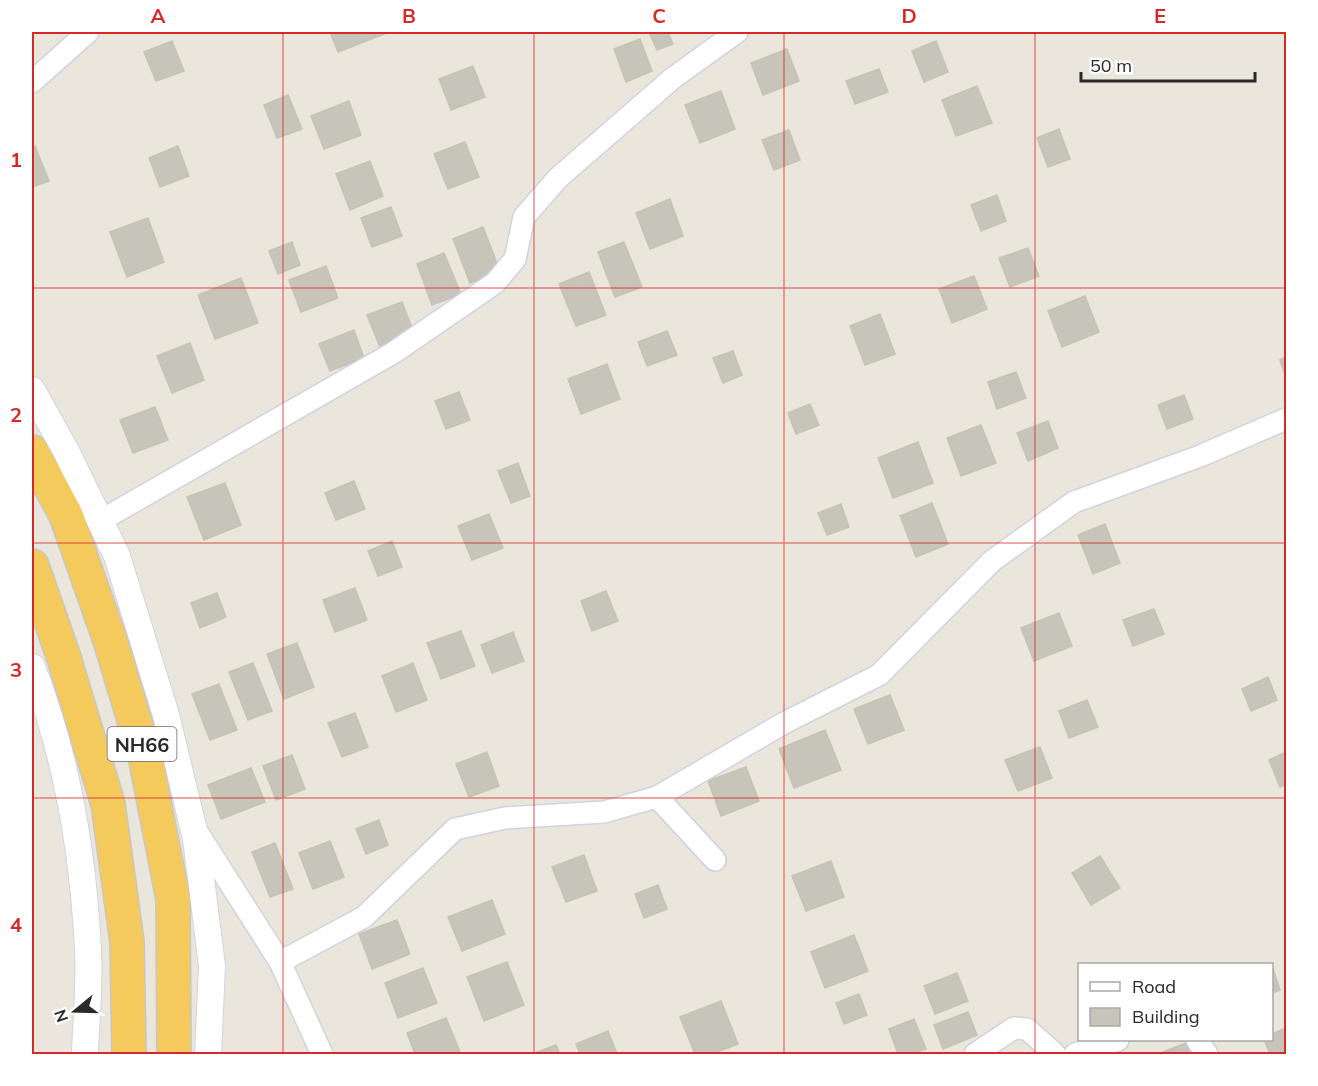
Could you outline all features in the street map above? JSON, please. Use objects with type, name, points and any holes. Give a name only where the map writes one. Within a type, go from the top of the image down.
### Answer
[{"type":"highway","name":"NH66","points":[[32,452],[66,514],[110,640],[145,756],[174,899],[174,1054]]},
{"type":"highway","name":"NH66","points":[[32,566],[64,658],[108,804],[127,942],[129,1054]]},
{"type":"street","points":[[32,82],[88,32]]},
{"type":"street","points":[[100,521],[393,353],[495,283],[515,259],[524,218],[558,178],[673,78],[737,32]]},
{"type":"street","points":[[32,390],[66,452],[117,556],[166,715],[193,824],[212,966],[208,1054]]},
{"type":"street","points":[[280,962],[364,917],[455,829],[506,818],[604,812],[657,797],[784,723],[879,675],[992,561],[1074,502],[1200,456],[1287,419]]},
{"type":"street","points":[[32,667],[43,696],[74,809],[88,950],[85,1054]]},
{"type":"street","points":[[657,797],[715,860]]},
{"type":"street","points":[[193,824],[280,962],[322,1054]]},
{"type":"street","points":[[975,1054],[1014,1028],[1028,1029],[1055,1054]]},
{"type":"street","points":[[1075,1054],[1115,1041]]},
{"type":"street","points":[[1198,1041],[1207,1054]]},
{"type":"building","points":[[330,32],[383,32],[384,34],[338,52]]},
{"type":"building","points":[[649,32],[668,32],[673,44],[657,50]]},
{"type":"building","points":[[640,39],[652,71],[626,82],[614,49]]},
{"type":"building","points":[[172,41],[184,71],[156,81],[144,52]]},
{"type":"building","points":[[936,41],[948,72],[924,82],[912,51]]},
{"type":"building","points":[[787,49],[799,81],[763,95],[751,63]]},
{"type":"building","points":[[473,66],[485,97],[451,110],[439,79]]},
{"type":"building","points":[[879,69],[888,92],[855,104],[846,81]]},
{"type":"building","points":[[977,86],[992,123],[956,136],[942,100]]},
{"type":"building","points":[[721,91],[735,129],[700,143],[685,105]]},
{"type":"building","points":[[288,95],[302,129],[277,138],[264,105]]},
{"type":"building","points":[[349,101],[361,135],[324,149],[311,116]]},
{"type":"building","points":[[1059,129],[1070,159],[1048,167],[1037,138]]},
{"type":"building","points":[[789,130],[800,160],[774,170],[762,140]]},
{"type":"building","points":[[465,142],[479,177],[448,189],[434,154]]},
{"type":"building","points":[[35,146],[49,181],[32,187],[32,148]]},
{"type":"building","points":[[178,146],[189,176],[160,187],[149,158]]},
{"type":"building","points":[[370,161],[383,196],[350,210],[336,174]]},
{"type":"building","points":[[997,195],[1006,221],[981,231],[971,205]]},
{"type":"building","points":[[670,199],[683,236],[650,249],[636,213]]},
{"type":"building","points":[[391,207],[402,236],[372,247],[361,218]]},
{"type":"building","points":[[148,218],[164,262],[127,277],[110,232]]},
{"type":"building","points":[[483,227],[500,271],[470,283],[453,239]]},
{"type":"building","points":[[292,242],[300,265],[278,274],[269,251]]},
{"type":"building","points":[[624,242],[642,287],[615,297],[598,252]]},
{"type":"building","points":[[1028,248],[1039,276],[1010,287],[999,258]]},
{"type":"building","points":[[444,253],[461,294],[432,305],[417,264]]},
{"type":"building","points":[[326,266],[338,298],[301,312],[289,280]]},
{"type":"building","points":[[589,272],[606,315],[576,326],[559,284]]},
{"type":"building","points":[[974,276],[987,309],[952,323],[939,289]]},
{"type":"building","points":[[241,278],[258,323],[215,339],[198,295]]},
{"type":"building","points":[[1085,296],[1099,332],[1062,347],[1048,311]]},
{"type":"building","points":[[402,302],[414,333],[380,347],[367,315]]},
{"type":"building","points":[[880,314],[895,354],[865,365],[850,326]]},
{"type":"building","points":[[354,330],[364,358],[330,371],[319,344]]},
{"type":"building","points":[[667,331],[677,355],[647,366],[638,342]]},
{"type":"building","points":[[190,343],[204,380],[172,393],[157,356]]},
{"type":"building","points":[[733,351],[742,375],[723,383],[713,358]]},
{"type":"building","points":[[1286,357],[1286,378],[1280,360]]},
{"type":"building","points":[[607,364],[620,399],[581,414],[568,379]]},
{"type":"building","points":[[1016,372],[1026,398],[997,409],[988,382]]},
{"type":"building","points":[[459,392],[470,420],[446,429],[435,401]]},
{"type":"building","points":[[1184,395],[1193,419],[1167,429],[1158,405]]},
{"type":"building","points":[[810,404],[819,425],[796,434],[788,413]]},
{"type":"building","points":[[155,407],[168,440],[133,453],[120,420]]},
{"type":"building","points":[[1048,421],[1058,448],[1028,461],[1017,433]]},
{"type":"building","points":[[981,425],[996,463],[961,476],[947,438]]},
{"type":"building","points":[[918,442],[933,483],[893,498],[878,458]]},
{"type":"building","points":[[518,463],[530,496],[511,503],[498,471]]},
{"type":"building","points":[[354,481],[365,509],[336,520],[325,493]]},
{"type":"building","points":[[225,483],[241,525],[204,540],[187,497]]},
{"type":"building","points":[[932,503],[948,544],[916,557],[900,516]]},
{"type":"building","points":[[841,504],[849,527],[827,535],[818,513]]},
{"type":"building","points":[[489,514],[503,548],[472,560],[458,526]]},
{"type":"building","points":[[1105,524],[1120,563],[1093,574],[1078,535]]},
{"type":"building","points":[[392,541],[402,567],[378,576],[368,551]]},
{"type":"building","points":[[355,588],[367,620],[335,632],[323,600]]},
{"type":"building","points":[[606,591],[618,621],[592,631],[581,601]]},
{"type":"building","points":[[217,593],[226,617],[200,628],[191,603]]},
{"type":"building","points":[[1154,609],[1164,634],[1133,646],[1123,620]]},
{"type":"building","points":[[1059,613],[1072,646],[1034,661],[1021,628]]},
{"type":"building","points":[[461,631],[475,666],[441,679],[427,643]]},
{"type":"building","points":[[513,632],[524,661],[492,673],[481,645]]},
{"type":"building","points":[[297,643],[314,687],[284,699],[267,654]]},
{"type":"building","points":[[253,663],[272,711],[248,720],[229,672]]},
{"type":"building","points":[[413,663],[427,700],[396,712],[382,676]]},
{"type":"building","points":[[1268,677],[1277,700],[1251,711],[1242,689]]},
{"type":"building","points":[[219,684],[237,730],[210,740],[192,694]]},
{"type":"building","points":[[890,695],[904,730],[868,744],[854,709]]},
{"type":"building","points":[[1087,700],[1098,727],[1069,738],[1059,711]]},
{"type":"building","points":[[355,713],[368,747],[342,757],[328,723]]},
{"type":"building","points":[[825,730],[841,770],[794,788],[779,749]]},
{"type":"building","points":[[1040,747],[1052,778],[1018,791],[1005,760]]},
{"type":"building","points":[[487,752],[499,786],[469,797],[456,764]]},
{"type":"building","points":[[1286,752],[1286,784],[1280,787],[1269,760]]},
{"type":"building","points":[[292,755],[305,789],[276,800],[263,766]]},
{"type":"building","points":[[746,767],[759,801],[721,816],[708,781]]},
{"type":"building","points":[[251,768],[265,802],[221,819],[208,785]]},
{"type":"building","points":[[379,820],[388,845],[366,854],[356,829]]},
{"type":"building","points":[[330,841],[344,877],[313,889],[299,853]]},
{"type":"building","points":[[275,843],[293,889],[270,897],[252,852]]},
{"type":"building","points":[[584,855],[597,891],[566,902],[552,867]]},
{"type":"building","points":[[1100,856],[1120,888],[1091,905],[1072,873]]},
{"type":"building","points":[[831,861],[844,897],[806,911],[792,876]]},
{"type":"building","points":[[658,885],[667,909],[644,918],[635,894]]},
{"type":"building","points":[[492,900],[505,934],[462,951],[448,917]]},
{"type":"building","points":[[397,920],[410,954],[372,969],[359,934]]},
{"type":"building","points":[[854,935],[868,971],[825,988],[811,952]]},
{"type":"building","points":[[507,962],[524,1005],[484,1021],[467,977]]},
{"type":"building","points":[[423,968],[437,1003],[398,1018],[385,983]]},
{"type":"building","points":[[1273,969],[1280,990],[1273,993]]},
{"type":"building","points":[[957,973],[968,1001],[935,1014],[924,986]]},
{"type":"building","points":[[859,994],[867,1015],[844,1024],[836,1003]]},
{"type":"building","points":[[721,1001],[738,1044],[712,1054],[695,1054],[680,1017]]},
{"type":"building","points":[[968,1012],[977,1035],[943,1049],[934,1025]]},
{"type":"building","points":[[446,1018],[461,1054],[415,1054],[407,1033]]},
{"type":"building","points":[[914,1019],[926,1049],[911,1054],[898,1054],[889,1029]]},
{"type":"building","points":[[1283,1029],[1286,1051],[1270,1054],[1264,1041],[1273,1041],[1273,1034]]},
{"type":"building","points":[[608,1031],[617,1054],[580,1054],[576,1044]]},
{"type":"building","points":[[1186,1043],[1190,1054],[1164,1054],[1163,1052]]},
{"type":"building","points":[[556,1045],[560,1054],[532,1054]]}]
